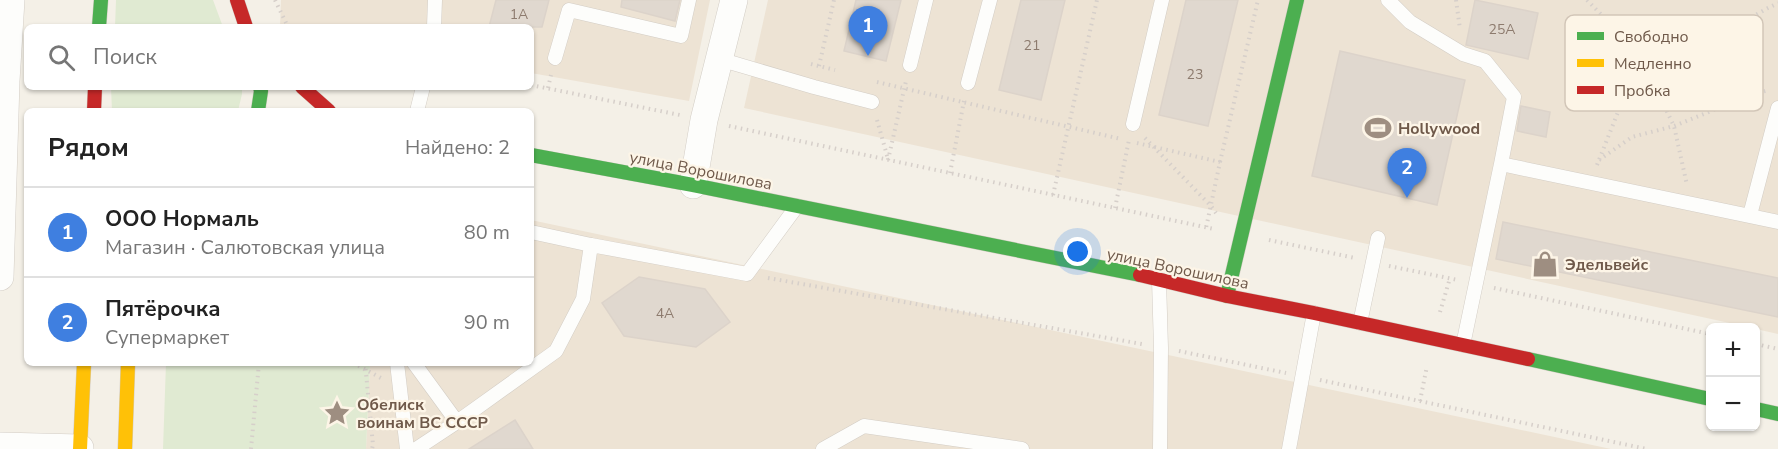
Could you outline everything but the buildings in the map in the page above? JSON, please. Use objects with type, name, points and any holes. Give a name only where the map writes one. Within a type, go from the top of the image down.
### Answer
[{"type":"main road","points":[[99,24],[101,0]]},
{"type":"main road","points":[[237,0],[245,24]]},
{"type":"main road","points":[[1227,296],[1234,233],[1297,0]]},
{"type":"main road","points":[[94,108],[95,90]]},
{"type":"main road","points":[[258,108],[261,90]]},
{"type":"main road","points":[[305,90],[325,108]]},
{"type":"main road","name":"улица Ворошилова","points":[[534,156],[693,185],[1159,279],[1227,296],[1706,398]]},
{"type":"main road","points":[[80,448],[84,366]]},
{"type":"main road","points":[[125,449],[128,366]]},
{"type":"main road","points":[[1760,410],[1778,414]]},
{"type":"street","points":[[0,277],[3,83],[11,0]]},
{"type":"street","points":[[693,185],[704,120],[734,0]]},
{"type":"street","points":[[0,446],[80,448]]},
{"type":"lane","points":[[434,24],[435,0]]},
{"type":"lane","points":[[555,58],[569,10],[681,36],[689,0]]},
{"type":"lane","points":[[910,65],[926,0]]},
{"type":"lane","points":[[968,83],[990,0]]},
{"type":"lane","points":[[1133,124],[1162,0]]},
{"type":"lane","points":[[1388,0],[1410,22],[1462,54],[1485,61],[1514,98],[1463,346]]},
{"type":"lane","points":[[719,59],[872,102]]},
{"type":"lane","points":[[418,108],[422,90]]},
{"type":"lane","points":[[1750,215],[1778,108]]},
{"type":"lane","points":[[1501,164],[1778,222]]},
{"type":"lane","points":[[534,233],[747,274],[797,206]]},
{"type":"lane","points":[[1360,323],[1378,238]]},
{"type":"lane","points":[[416,449],[556,351],[584,299],[591,245]]},
{"type":"lane","points":[[1159,279],[1160,449]]},
{"type":"lane","points":[[1289,449],[1314,313]]},
{"type":"lane","points":[[397,366],[406,449]]},
{"type":"lane","points":[[416,366],[457,422]]},
{"type":"lane","points":[[823,449],[864,426],[1022,449]]},
{"type":"path","points":[[275,0],[287,24]]},
{"type":"path","points":[[814,87],[834,0]]},
{"type":"path","points":[[1053,195],[1097,0]]},
{"type":"path","points":[[1206,228],[1258,0]]},
{"type":"path","points":[[1587,0],[1602,15]]},
{"type":"path","points":[[1756,15],[1778,3]]},
{"type":"path","points":[[888,159],[910,65]]},
{"type":"path","points":[[950,173],[968,83]]},
{"type":"path","points":[[534,86],[1706,333]]},
{"type":"path","points":[[1763,91],[1778,87]]},
{"type":"path","points":[[904,89],[1220,162]]},
{"type":"path","points":[[872,102],[888,159]]},
{"type":"path","points":[[1590,182],[1618,111]]},
{"type":"path","points":[[1667,111],[1674,126],[1692,203]]},
{"type":"path","points":[[1599,160],[1632,137],[1674,126],[1711,111]]},
{"type":"path","points":[[1115,208],[1133,124]]},
{"type":"path","points":[[1133,124],[1234,233]]},
{"type":"path","points":[[747,274],[1161,348],[1647,449]]},
{"type":"path","points":[[1760,345],[1778,349]]},
{"type":"path","points":[[251,449],[259,366]]},
{"type":"path","points":[[359,366],[399,388]]},
{"type":"path","points":[[365,366],[372,449]]},
{"type":"shaded area","points":[[281,0],[710,0],[689,101],[534,74],[534,24],[280,24]]},
{"type":"shaded area","points":[[768,0],[1778,0],[1778,334],[1760,330],[1760,323],[1730,323],[744,108]]},
{"type":"shaded area","points":[[534,221],[1611,449],[366,449],[370,366],[534,366]]},
{"type":"green space","points":[[116,0],[213,0],[222,24],[115,24]]},
{"type":"green space","points":[[111,90],[242,90],[239,108],[112,108]]},
{"type":"green space","points":[[166,366],[370,366],[366,449],[163,449]]},
{"type":"traffic: fast","points":[[99,24],[101,0]]},
{"type":"traffic: fast","points":[[1227,296],[1297,0]]},
{"type":"traffic: fast","points":[[258,108],[261,90]]},
{"type":"traffic: fast","points":[[534,156],[693,185],[1140,275]]},
{"type":"traffic: fast","points":[[1528,359],[1706,398]]},
{"type":"traffic: fast","points":[[1760,410],[1778,414]]},
{"type":"traffic: slow","points":[[80,449],[84,366]]},
{"type":"traffic: slow","points":[[125,449],[128,366]]},
{"type":"traffic: jam","points":[[237,0],[245,24]]},
{"type":"traffic: jam","points":[[94,108],[95,90]]},
{"type":"traffic: jam","points":[[305,90],[326,108]]},
{"type":"traffic: jam","points":[[1140,275],[1227,296],[1528,359]]},
{"type":"place","name":"ООО Нормаль","points":[[868,56]]},
{"type":"place","name":"Hollywood","points":[[1378,128]]},
{"type":"place","name":"Пятёрочка","points":[[1407,198]]},
{"type":"place","name":"Эдельвейс","points":[[1545,264]]},
{"type":"place","name":"Обелиск воинам ВС СССР","points":[[337,413]]}]
